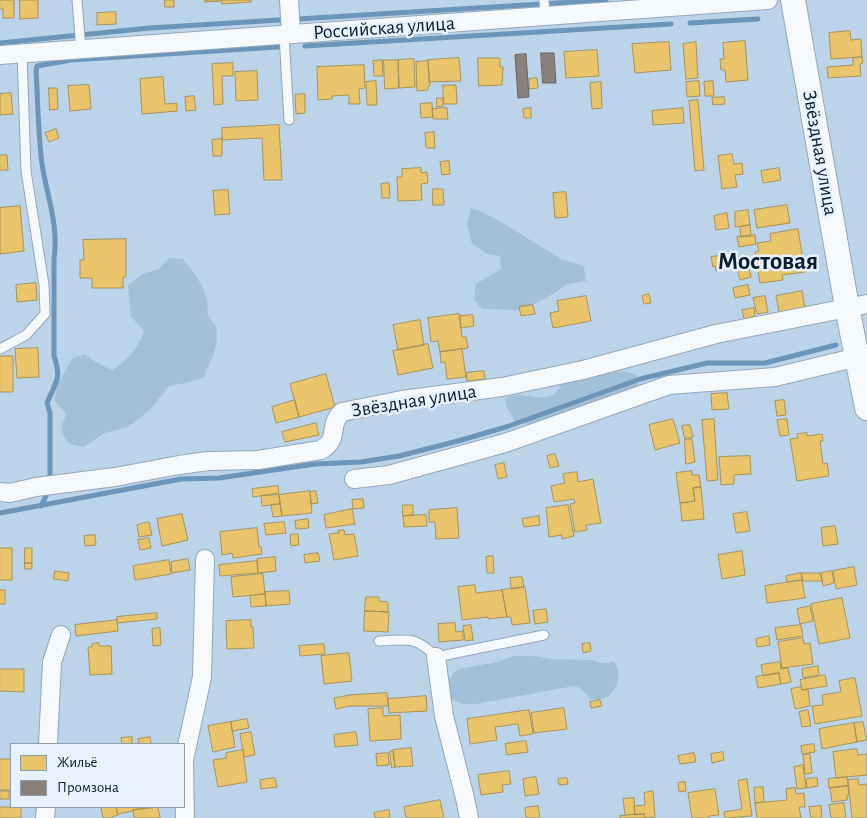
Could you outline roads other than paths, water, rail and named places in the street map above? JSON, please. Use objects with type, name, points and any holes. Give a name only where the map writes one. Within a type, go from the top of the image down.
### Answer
[{"type":"street","points":[[288,35],[289,0]]},
{"type":"street","name":"Российская улица","points":[[0,56],[288,35],[544,8],[768,0]]},
{"type":"street","name":"Звёздная улица","points":[[793,0],[857,305],[858,357],[867,408]]},
{"type":"street","name":"Звёздная улица","points":[[0,492],[10,493],[36,486],[115,477],[208,461],[258,460],[321,450],[328,446],[332,439],[335,418],[342,412],[402,400],[502,387],[583,370],[716,334],[857,305]]},
{"type":"street","points":[[354,479],[389,475],[505,443],[669,385],[774,377],[858,357]]},
{"type":"street","points":[[185,755],[202,677],[205,559]]},
{"type":"street","points":[[48,743],[52,662],[61,635]]},
{"type":"street","points":[[436,657],[444,716],[469,818]]},
{"type":"lane","points":[[76,0],[81,50]]},
{"type":"lane","points":[[288,35],[289,120]]},
{"type":"lane","points":[[0,349],[26,335],[45,314],[44,284],[26,171],[22,54]]},
{"type":"lane","points":[[379,641],[414,640],[426,647],[436,657],[544,634]]},
{"type":"waterway","points":[[298,19],[606,0]]},
{"type":"waterway","points":[[690,23],[758,19]]},
{"type":"waterway","points":[[0,43],[150,28],[279,20]]},
{"type":"waterway","points":[[305,46],[671,24]]},
{"type":"waterway","points":[[50,477],[50,413],[47,403],[58,375],[54,356],[55,235],[42,164],[37,66],[71,60],[278,47]]},
{"type":"waterway","points":[[0,513],[181,479],[219,478],[315,464],[361,462],[399,456],[506,427],[640,379],[707,363],[765,363],[836,345]]},
{"type":"waterway","points":[[41,506],[49,490]]},
{"type":"district","name":"Мостовая","points":[[768,261]]}]
